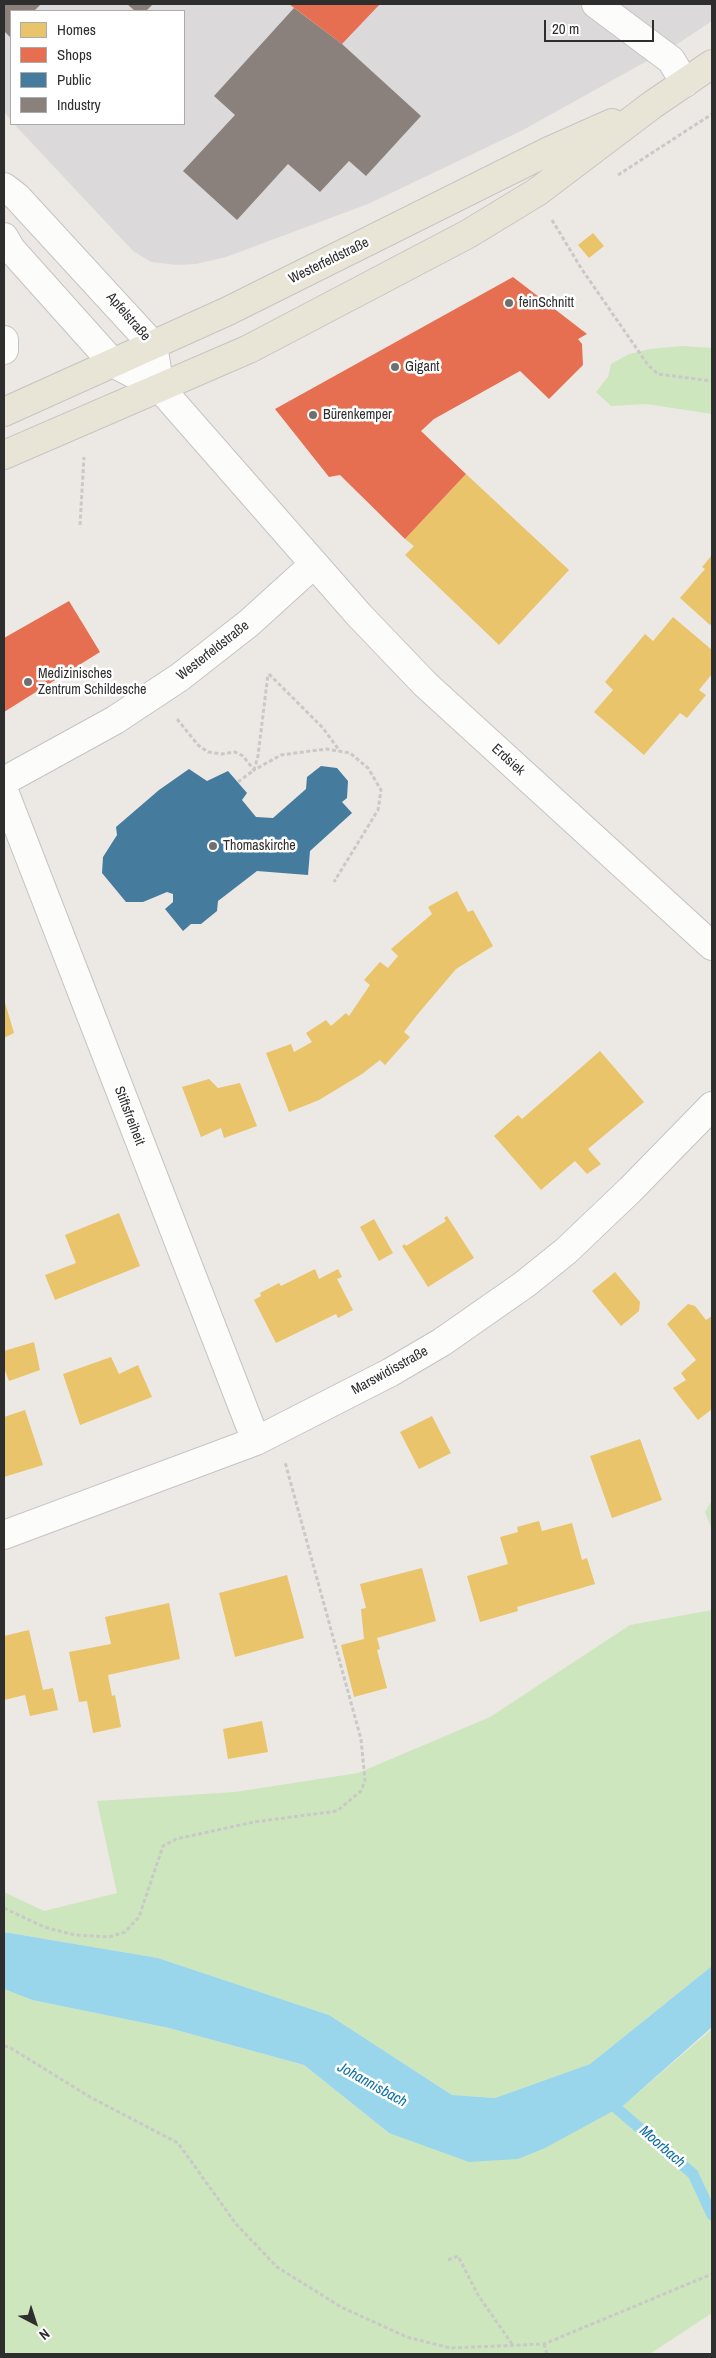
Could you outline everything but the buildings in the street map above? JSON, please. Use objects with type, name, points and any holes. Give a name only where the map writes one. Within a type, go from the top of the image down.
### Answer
[{"type":"main road","name":"Westerfeldstraße","points":[[4,455],[249,349],[468,234],[559,177],[652,105],[712,64]]},
{"type":"main road","name":"Westerfeldstraße","points":[[4,412],[228,311],[549,151],[652,105]]},
{"type":"street","points":[[596,4],[671,60],[685,83]]},
{"type":"street","name":"Apfelstraße","points":[[4,187],[17,197],[152,345],[160,388]]},
{"type":"street","points":[[4,237],[11,249],[113,362],[160,388],[314,564]]},
{"type":"street","points":[[4,340],[4,350]]},
{"type":"street","name":"Westerfeldstraße","points":[[4,780],[115,720],[158,692],[249,623],[314,564]]},
{"type":"street","name":"Erdsiek","points":[[314,564],[424,684],[712,946]]},
{"type":"street","name":"Stiftsfreiheit","points":[[4,791],[266,1436]]},
{"type":"street","name":"Marswidisstraße","points":[[4,1535],[266,1436],[442,1342],[525,1284],[596,1224],[712,1106]]},
{"type":"path","points":[[551,219],[581,268],[648,365],[658,374],[712,381]]},
{"type":"path","points":[[80,525],[85,447]]},
{"type":"path","points":[[254,770],[258,756],[268,674],[323,728],[340,751]]},
{"type":"path","points":[[158,692],[188,735],[198,745],[208,752],[222,754],[235,752],[243,756],[254,770]]},
{"type":"path","points":[[238,782],[254,770],[281,755],[307,750],[350,753],[368,768],[381,790],[378,810],[334,882]]},
{"type":"path","points":[[4,1908],[44,1927],[75,1935],[109,1937],[125,1932],[139,1917],[163,1846],[176,1840],[254,1822],[337,1811],[361,1792],[365,1781],[361,1739],[266,1436]]},
{"type":"path","points":[[4,2046],[9,2046],[90,2097],[178,2143],[236,2224],[277,2267],[341,2307],[407,2337],[450,2348],[544,2344],[712,2274]]},
{"type":"path","points":[[448,2260],[458,2256],[478,2295],[513,2345]]},
{"type":"path","points":[[544,2344],[547,2354]]},
{"type":"shaded area","points":[[4,4],[712,4],[712,21],[674,46],[523,130],[368,204],[226,257],[196,264],[178,265],[151,262],[133,251],[15,125],[185,125],[185,10],[10,10],[10,119],[4,112]]},
{"type":"green space","points":[[682,346],[712,348],[712,414],[646,404],[611,406],[596,392],[608,377],[611,364],[629,354],[650,349]]},
{"type":"green space","points":[[712,1500],[712,1530],[705,1512]]},
{"type":"green space","points":[[712,1610],[712,1966],[590,2064],[495,2098],[452,2095],[329,2015],[158,1958],[4,1932],[4,1892],[44,1911],[117,1893],[97,1801],[235,1792],[358,1773],[490,1717],[630,1625]]},
{"type":"green space","points":[[4,1989],[32,2000],[169,2028],[304,2065],[389,2133],[624,2105],[712,2029],[712,2313],[650,2354],[4,2354]]},
{"type":"water","name":"Johannisbach","points":[[4,1932],[158,1958],[329,2015],[452,2095],[495,2098],[590,2064],[712,1966],[712,2027],[624,2105],[545,2148],[518,2159],[469,2162],[389,2133],[304,2065],[169,2028],[32,2000],[4,1989]]},
{"type":"waterway","name":"Moorbach","points":[[607,2100],[693,2174],[712,2215]]},
{"type":"place","name":"feinSchnitt","points":[[509,303]]},
{"type":"place","name":"Gigant","points":[[395,367]]},
{"type":"place","name":"Bürenkemper","points":[[313,415]]},
{"type":"place","name":"Medizinisches Zentrum Schildesche","points":[[28,682]]},
{"type":"place","name":"Thomaskirche","points":[[213,846]]}]
